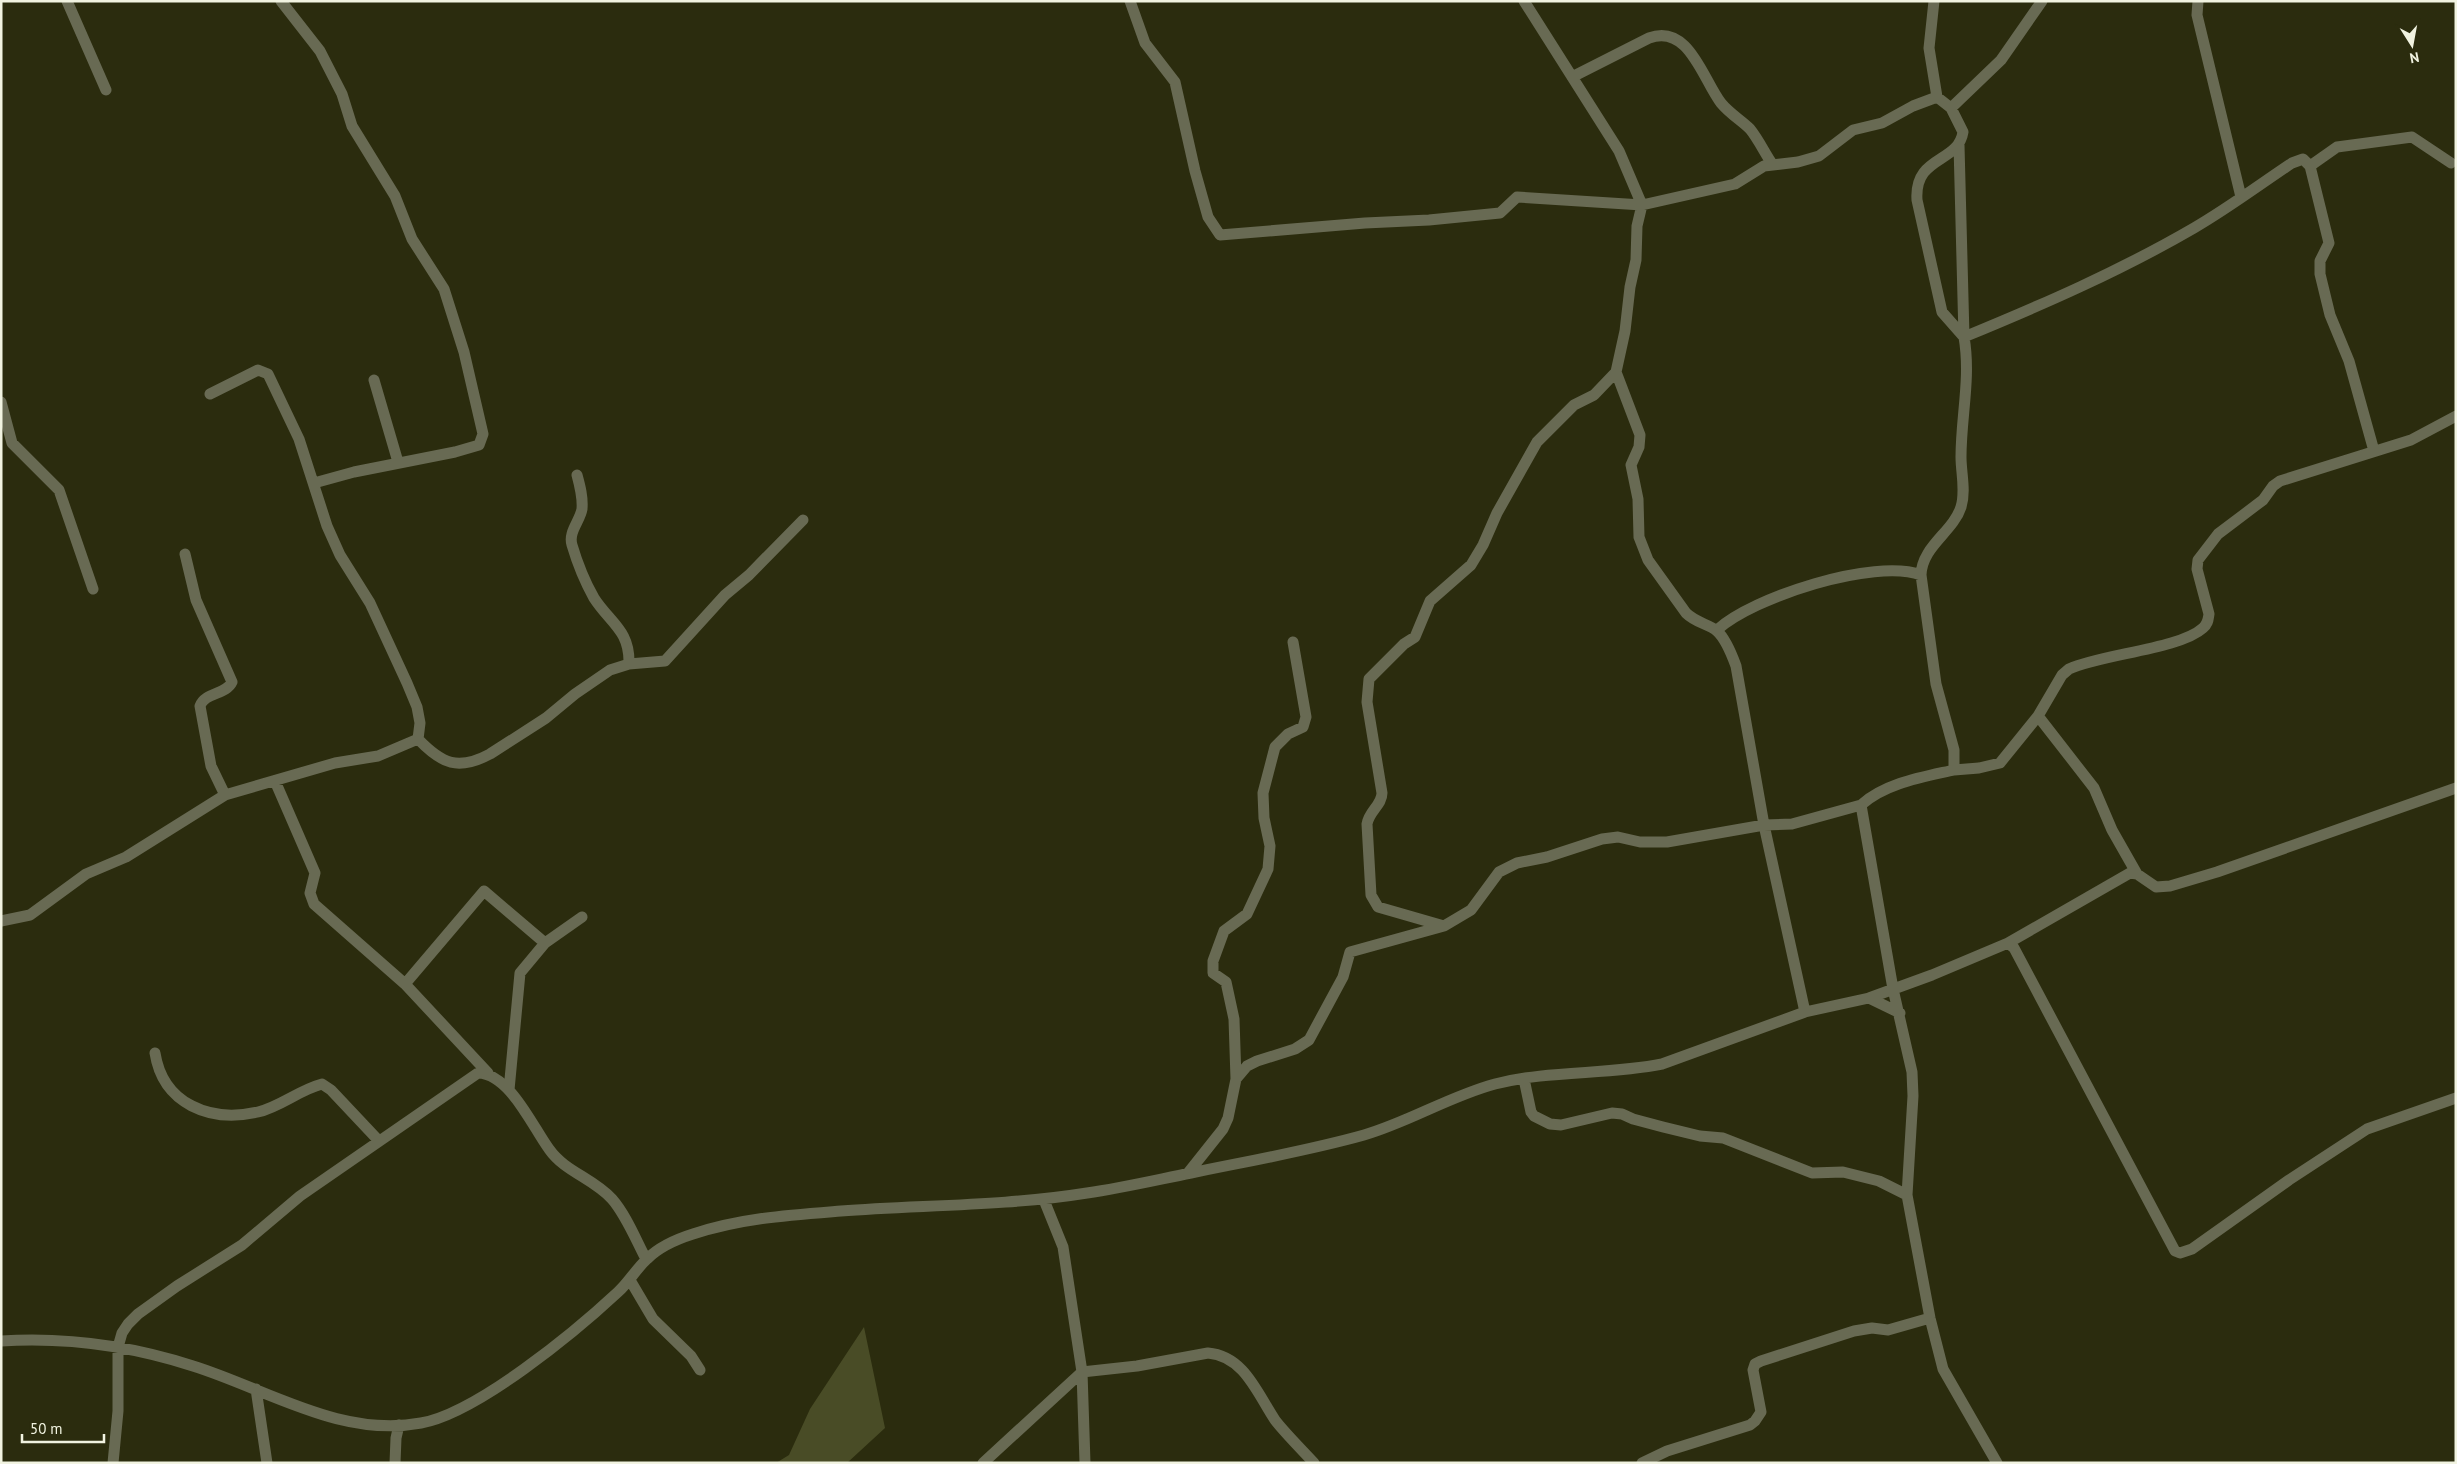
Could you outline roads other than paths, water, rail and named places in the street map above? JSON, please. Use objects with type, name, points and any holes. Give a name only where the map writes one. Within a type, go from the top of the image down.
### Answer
[{"type":"street","points":[[67,1],[106,90]]},
{"type":"street","points":[[281,1],[291,16],[308,33],[331,71],[352,126],[395,196],[412,239],[444,289],[464,352],[483,434],[479,445],[440,455],[398,462],[314,483]]},
{"type":"street","points":[[1130,1],[1145,43],[1175,82],[1195,171],[1208,217],[1220,235],[1500,213],[1517,197],[1642,205],[1735,184],[1764,166],[1798,162],[1819,156],[1853,130],[1882,123],[1913,106],[1937,97]]},
{"type":"street","points":[[1444,926],[1378,907],[1371,895],[1367,824],[1370,816],[1381,801],[1382,793],[1367,702],[1369,679],[1404,644],[1415,637],[1430,601],[1471,565],[1483,545],[1497,513],[1537,442],[1574,406],[1594,395],[1616,372],[1625,331],[1630,287],[1635,272],[1637,226],[1642,205],[1619,151],[1524,1]]},
{"type":"street","points":[[1934,1],[1929,48],[1937,97],[1951,108],[1963,132],[1959,145],[1967,382],[1961,456],[1963,500],[1956,515],[1927,553],[1922,562],[1921,575],[1936,684],[1954,750],[1954,770]]},
{"type":"street","points":[[1951,108],[2001,60],[2042,1]]},
{"type":"street","points":[[2198,1],[2197,15],[2241,197]]},
{"type":"street","points":[[1572,77],[1649,38],[1656,36],[1672,37],[1688,48],[1720,102],[1750,129],[1773,165]]},
{"type":"street","points":[[2310,166],[2337,147],[2412,137],[2451,164]]},
{"type":"street","points":[[1959,145],[1928,166],[1922,173],[1916,190],[1942,312],[1964,337]]},
{"type":"street","points":[[1964,337],[2021,314],[2128,264],[2195,227],[2298,160],[2307,160],[2329,244],[2320,262],[2320,274],[2330,315],[2349,361],[2374,451]]},
{"type":"street","points":[[210,394],[258,370],[268,374],[299,439],[327,526],[340,555],[379,620],[417,707],[420,722],[418,739]]},
{"type":"street","points":[[1616,372],[1640,435],[1641,442],[1631,465],[1638,499],[1638,524],[1643,548],[1648,560],[1692,620],[1716,630],[1732,654],[1736,666],[1764,825],[1805,1012]]},
{"type":"street","points":[[374,380],[398,462]]},
{"type":"street","points":[[1,402],[12,443],[59,490],[93,589]]},
{"type":"street","points":[[1236,1079],[1252,1062],[1295,1049],[1309,1040],[1343,977],[1350,952],[1444,926],[1471,910],[1499,872],[1517,863],[1547,857],[1602,839],[1618,837],[1655,843],[1764,825],[1792,824],[1861,805],[1870,797],[1890,788],[1954,770],[1979,768],[2000,763],[2038,716],[2062,674],[2069,669],[2172,641],[2195,633],[2204,627],[2208,621],[2209,614],[2197,569],[2198,560],[2218,534],[2263,500],[2273,486],[2280,481],[2411,440],[2456,416]]},
{"type":"street","points":[[577,474],[582,511],[572,532],[572,544],[593,596],[622,632],[628,645],[629,664]]},
{"type":"street","points":[[418,739],[438,757],[454,765],[480,760],[540,722],[610,670],[629,664],[661,662],[668,658],[720,601],[749,575],[803,520]]},
{"type":"street","points":[[185,554],[196,600],[232,682],[228,688],[206,698],[200,706],[211,766],[225,795]]},
{"type":"street","points":[[1716,630],[1751,607],[1810,584],[1843,577],[1902,570],[1921,575]]},
{"type":"street","points":[[1188,1173],[1223,1129],[1228,1118],[1236,1079],[1234,1019],[1226,982],[1213,973],[1214,961],[1224,931],[1248,914],[1268,869],[1270,846],[1264,818],[1263,793],[1275,747],[1288,734],[1303,727],[1305,723],[1293,642]]},
{"type":"street","points":[[2038,716],[2094,788],[2112,830],[2137,874],[2156,887],[2170,886],[2217,872],[2456,788]]},
{"type":"street","points":[[4,918],[30,915],[86,874],[126,857],[225,795],[335,763],[378,756],[418,739]]},
{"type":"street","points":[[275,781],[316,873],[310,893],[314,904],[405,984],[488,1073],[509,1090],[557,1160],[614,1200],[646,1259]]},
{"type":"street","points":[[1861,805],[1913,1087],[1907,1195],[1930,1318],[1944,1369],[1997,1463]]},
{"type":"street","points":[[1,1340],[33,1339],[118,1347],[191,1365],[303,1408],[357,1424],[400,1425],[422,1423],[448,1415],[468,1405],[558,1342],[614,1296],[630,1280],[646,1259],[670,1243],[692,1234],[765,1216],[1044,1200],[1147,1183],[1362,1136],[1389,1127],[1464,1094],[1498,1084],[1524,1079],[1638,1069],[1662,1064],[1805,1012],[1869,998],[1894,989],[2008,943],[2122,876],[2130,873],[2137,874]]},
{"type":"street","points":[[405,984],[484,890],[545,943]]},
{"type":"street","points":[[509,1090],[520,973],[545,943],[582,917]]},
{"type":"street","points":[[2008,943],[2014,948],[2175,1251],[2180,1253],[2192,1249],[2289,1180],[2367,1129],[2456,1098]]},
{"type":"street","points":[[1869,998],[1900,1013]]},
{"type":"street","points":[[155,1052],[157,1066],[167,1087],[176,1096],[196,1109],[228,1114],[257,1112],[322,1084],[330,1089],[379,1141]]},
{"type":"street","points":[[113,1463],[118,1411],[118,1347],[122,1333],[138,1314],[177,1286],[242,1245],[300,1196],[434,1105],[466,1080],[478,1073],[488,1073]]},
{"type":"street","points":[[1524,1079],[1534,1116],[1550,1124],[1561,1124],[1612,1113],[1622,1114],[1663,1128],[1700,1136],[1723,1138],[1812,1173],[1843,1172],[1880,1181],[1907,1195]]},
{"type":"street","points":[[1044,1200],[1063,1247],[1082,1372],[1085,1463]]},
{"type":"street","points":[[630,1280],[653,1319],[682,1346],[700,1370]]},
{"type":"street","points":[[1642,1463],[1657,1455],[1756,1421],[1761,1412],[1752,1370],[1755,1364],[1854,1331],[1872,1328],[1888,1330],[1930,1318]]},
{"type":"street","points":[[983,1463],[1082,1372],[1138,1366],[1191,1355],[1219,1354],[1244,1371],[1276,1421],[1314,1463]]},
{"type":"street","points":[[256,1389],[268,1463]]},
{"type":"street","points":[[395,1463],[397,1430],[400,1425]]}]
